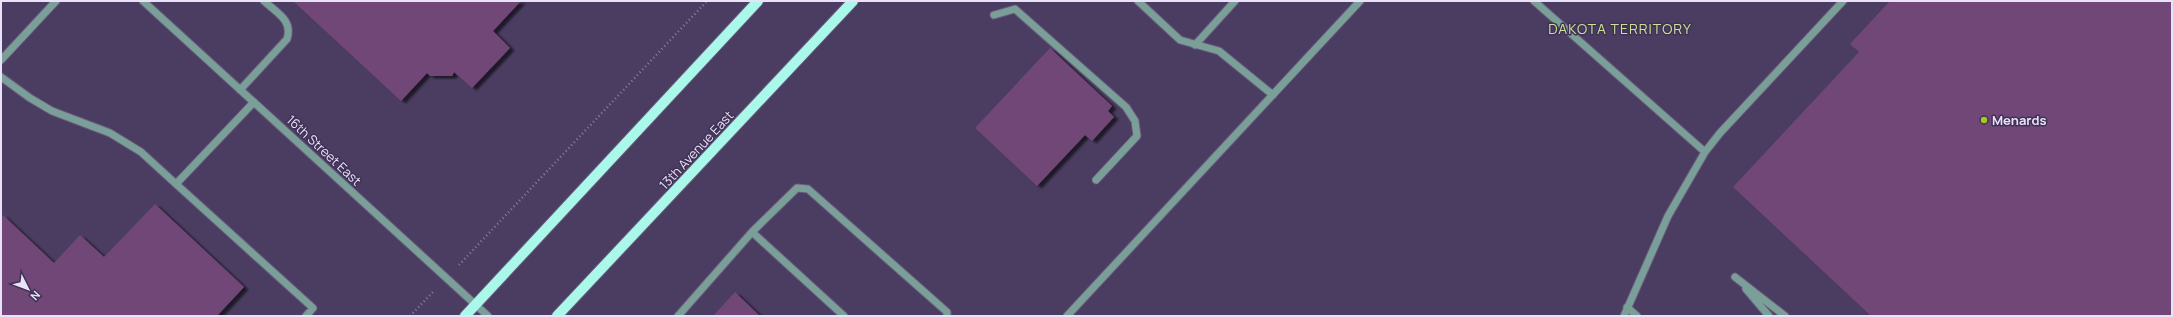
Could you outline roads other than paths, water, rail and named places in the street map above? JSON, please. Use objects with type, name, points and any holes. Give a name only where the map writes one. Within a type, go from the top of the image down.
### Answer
[{"type":"main road","points":[[465,316],[758,1]]},
{"type":"main road","name":"13th Avenue East","points":[[558,316],[853,1]]},
{"type":"street","points":[[1,60],[56,1]]},
{"type":"street","name":"16th Street East","points":[[143,1],[488,316]]},
{"type":"street","points":[[240,90],[287,40],[290,31],[288,23],[264,1]]},
{"type":"street","points":[[1138,1],[1180,40],[1219,51],[1273,95]]},
{"type":"street","points":[[1195,45],[1234,1]]},
{"type":"street","points":[[1067,316],[1360,1]]},
{"type":"street","points":[[1534,1],[1705,152]]},
{"type":"street","points":[[1624,316],[1668,216],[1705,152],[1720,133],[1843,1]]},
{"type":"street","points":[[994,15],[1015,9],[1126,107],[1135,121],[1137,136],[1096,180]]},
{"type":"street","points":[[1,77],[30,98],[52,111],[110,133],[141,152],[313,308],[306,316]]},
{"type":"street","points":[[176,184],[254,102]]},
{"type":"street","points":[[678,316],[752,232],[797,188],[808,189],[947,312],[947,316]]},
{"type":"street","points":[[752,232],[844,316]]},
{"type":"street","points":[[1769,316],[1735,277],[1785,316]]},
{"type":"street","points":[[1627,307],[1637,316]]},
{"type":"place","name":"Menards","points":[[1984,120]]},
{"type":"district","name":"DAKOTA TERRITORY","points":[[1620,28]]}]
